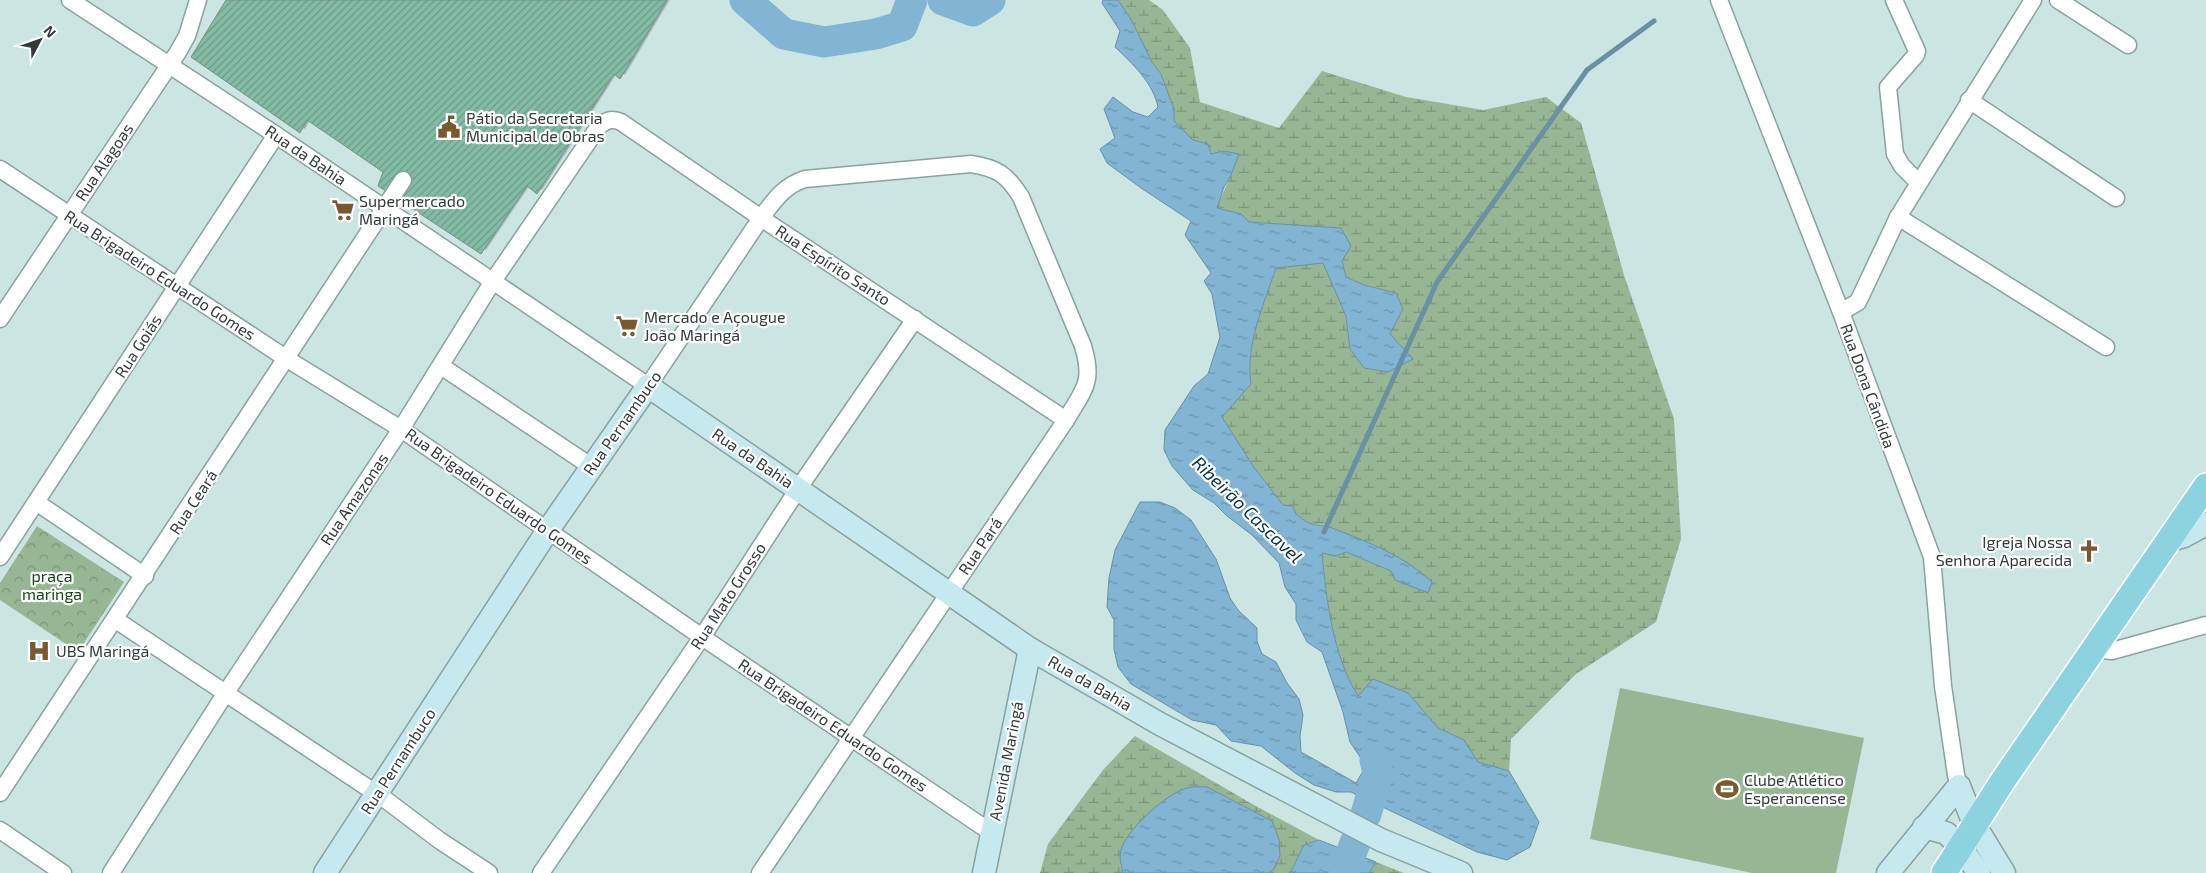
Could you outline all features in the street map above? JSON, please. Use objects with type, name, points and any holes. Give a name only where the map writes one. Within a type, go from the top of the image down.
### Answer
[{"type":"main road","points":[[1944,873],[1974,824],[2206,486]]},
{"type":"street","name":"Rua da Bahia","points":[[70,0],[276,135],[493,281],[1030,649],[1160,724],[1364,831],[1461,873]]},
{"type":"street","name":"Rua Alagoas","points":[[0,319],[68,214],[170,65],[187,36],[198,0]]},
{"type":"street","name":"Rua Dona Cândida","points":[[1719,0],[1841,312],[1932,556],[1943,686],[1959,786]]},
{"type":"street","points":[[1894,0],[1917,51],[1916,56],[1888,87],[1895,154],[1902,166],[1918,182]]},
{"type":"street","points":[[1841,312],[1858,302],[1898,217],[1918,182],[2033,0]]},
{"type":"street","points":[[2058,0],[2128,45]]},
{"type":"street","points":[[1969,100],[2116,198]]},
{"type":"street","name":"Rua Espírito Santo","points":[[599,126],[610,120],[621,122],[761,218],[1066,420]]},
{"type":"street","name":"Rua Amazonas","points":[[111,873],[225,694],[401,429],[493,281],[599,126]]},
{"type":"street","name":"Rua Goiás","points":[[0,555],[276,135]]},
{"type":"street","name":"Rua Pernambuco","points":[[324,873],[548,530],[780,192],[788,186],[805,179],[971,164],[987,166],[1000,172],[1010,181],[1021,197]]},
{"type":"street","name":"Rua Brigadeiro Eduardo Gomes","points":[[0,169],[287,359],[401,429],[702,637],[992,833]]},
{"type":"street","name":"Rua Ceará","points":[[0,793],[145,576],[403,180]]},
{"type":"street","name":"Rua Pará","points":[[760,873],[948,592],[1066,420],[1084,390],[1089,370],[1087,359],[1021,197]]},
{"type":"street","points":[[1898,217],[2106,347]]},
{"type":"street","name":"Rua Mato Grosso","points":[[541,873],[702,637],[798,489],[914,319]]},
{"type":"street","points":[[441,366],[592,467]]},
{"type":"street","points":[[36,502],[145,576]]},
{"type":"street","points":[[2168,540],[2184,536],[2206,524]]},
{"type":"street","points":[[116,620],[377,794],[489,873]]},
{"type":"street","points":[[2093,649],[2112,651],[2206,625]]},
{"type":"street","name":"Avenida Maringá","points":[[984,873],[1030,649]]},
{"type":"street","points":[[1888,873],[1959,786],[1974,824],[2004,873]]},
{"type":"street","points":[[1924,827],[1946,833],[1960,846],[1978,873]]},
{"type":"street","points":[[0,830],[63,873]]},
{"type":"green space","points":[[1118,0],[1149,0],[1163,10],[1190,48],[1200,102],[1279,128],[1322,71],[1406,97],[1483,110],[1546,97],[1581,123],[1624,275],[1674,419],[1681,539],[1656,622],[1576,674],[1511,739],[1509,771],[1478,762],[1464,740],[1438,728],[1408,693],[1358,696],[1349,679],[1336,645],[1322,552],[1345,552],[1391,571],[1428,593],[1380,549],[1325,525],[1310,524],[1283,505],[1253,466],[1221,417],[1251,384],[1250,369],[1253,340],[1261,310],[1276,268],[1323,263],[1346,316],[1350,349],[1364,368],[1388,372],[1390,334],[1403,309],[1396,293],[1364,285],[1346,277],[1342,261],[1341,228],[1249,222],[1241,214],[1217,208],[1233,165],[1224,151],[1211,154],[1208,144],[1193,140],[1173,121],[1174,109],[1161,74],[1152,62],[1132,21]]},
{"type":"green space","name":"praça maringa","points":[[37,526],[124,582],[78,652],[0,600],[0,583]]},
{"type":"green space","name":"Clube Atlético Esperancense","points":[[1620,688],[1864,738],[1836,873],[1752,873],[1590,839]]},
{"type":"green space","points":[[1135,736],[1254,805],[1319,840],[1304,845],[1290,873],[1268,873],[1274,869],[1272,821],[1207,787],[1120,865],[1123,873],[1040,873],[1048,844],[1103,770]]},
{"type":"green space","points":[[1376,862],[1404,873],[1369,873]]},
{"type":"water","points":[[1103,0],[1118,0],[1132,21],[1152,62],[1161,74],[1174,109],[1174,121],[1193,140],[1208,144],[1211,154],[1224,151],[1239,154],[1217,208],[1241,214],[1249,222],[1341,228],[1351,246],[1342,261],[1346,277],[1364,285],[1396,293],[1403,309],[1390,334],[1413,359],[1388,372],[1364,368],[1350,349],[1346,316],[1323,263],[1276,268],[1261,310],[1253,340],[1250,370],[1251,384],[1222,417],[1253,466],[1283,505],[1293,506],[1296,514],[1309,523],[1332,528],[1385,550],[1410,564],[1432,582],[1428,593],[1395,580],[1391,571],[1346,552],[1336,556],[1322,553],[1332,627],[1342,662],[1358,696],[1373,679],[1408,693],[1438,728],[1464,740],[1478,762],[1509,771],[1539,822],[1530,847],[1507,860],[1477,852],[1351,792],[1336,792],[1314,785],[1295,773],[1261,746],[1231,741],[1216,725],[1192,720],[1131,684],[1118,667],[1114,649],[1114,620],[1107,607],[1109,578],[1115,550],[1140,502],[1160,502],[1175,508],[1191,520],[1216,559],[1230,598],[1238,610],[1257,628],[1257,641],[1262,654],[1276,662],[1287,683],[1299,699],[1303,715],[1300,736],[1301,752],[1356,783],[1366,766],[1350,742],[1343,712],[1322,652],[1307,642],[1296,620],[1296,604],[1285,587],[1279,563],[1252,535],[1227,516],[1214,503],[1193,490],[1172,466],[1164,450],[1165,430],[1194,386],[1208,374],[1220,337],[1212,294],[1204,281],[1211,273],[1185,235],[1191,221],[1107,163],[1100,149],[1115,138],[1104,109],[1113,97],[1133,112],[1148,117],[1158,107],[1147,82],[1115,47],[1120,31],[1102,3]]},
{"type":"water","points":[[1192,787],[1207,787],[1272,821],[1279,839],[1280,856],[1274,869],[1268,873],[1123,873],[1120,859],[1121,850],[1139,822],[1159,804],[1179,791]]},
{"type":"water","points":[[1319,840],[1376,862],[1369,873],[1290,873],[1304,845]]},
{"type":"building","name":"Pátio da Secretaria Municipal de Obras","points":[[226,0],[667,0],[620,79],[614,74],[537,194],[527,186],[481,254],[378,186],[383,172],[307,120],[300,133],[191,57]]},
{"type":"waterway","name":"Ribeirão Cascavel","points":[[745,0],[784,34],[824,42],[876,34],[902,26],[912,0]]},
{"type":"waterway","name":"Ribeirão Cascavel","points":[[943,0],[973,11],[990,0]]},
{"type":"waterway","points":[[1324,532],[1437,282],[1587,70],[1654,21]]},
{"type":"waterway","name":"Ribeirão Cascavel","points":[[1366,814],[1378,773],[1375,760]]},
{"type":"waterway","name":"Ribeirão Cascavel","points":[[1344,873],[1355,843]]},
{"type":"place","name":"Pátio da Secretaria Municipal de Obras","points":[[449,127]]},
{"type":"place","name":"Supermercado Maringá","points":[[343,210]]},
{"type":"place","name":"Mercado e Açougue João Maringá","points":[[627,326]]},
{"type":"place","name":"Igreja Nossa Senhora Aparecida","points":[[2089,551]]},
{"type":"place","name":"UBS Maringá","points":[[39,651]]},
{"type":"place","name":"Clube Atlético Esperancense","points":[[1727,789]]}]
